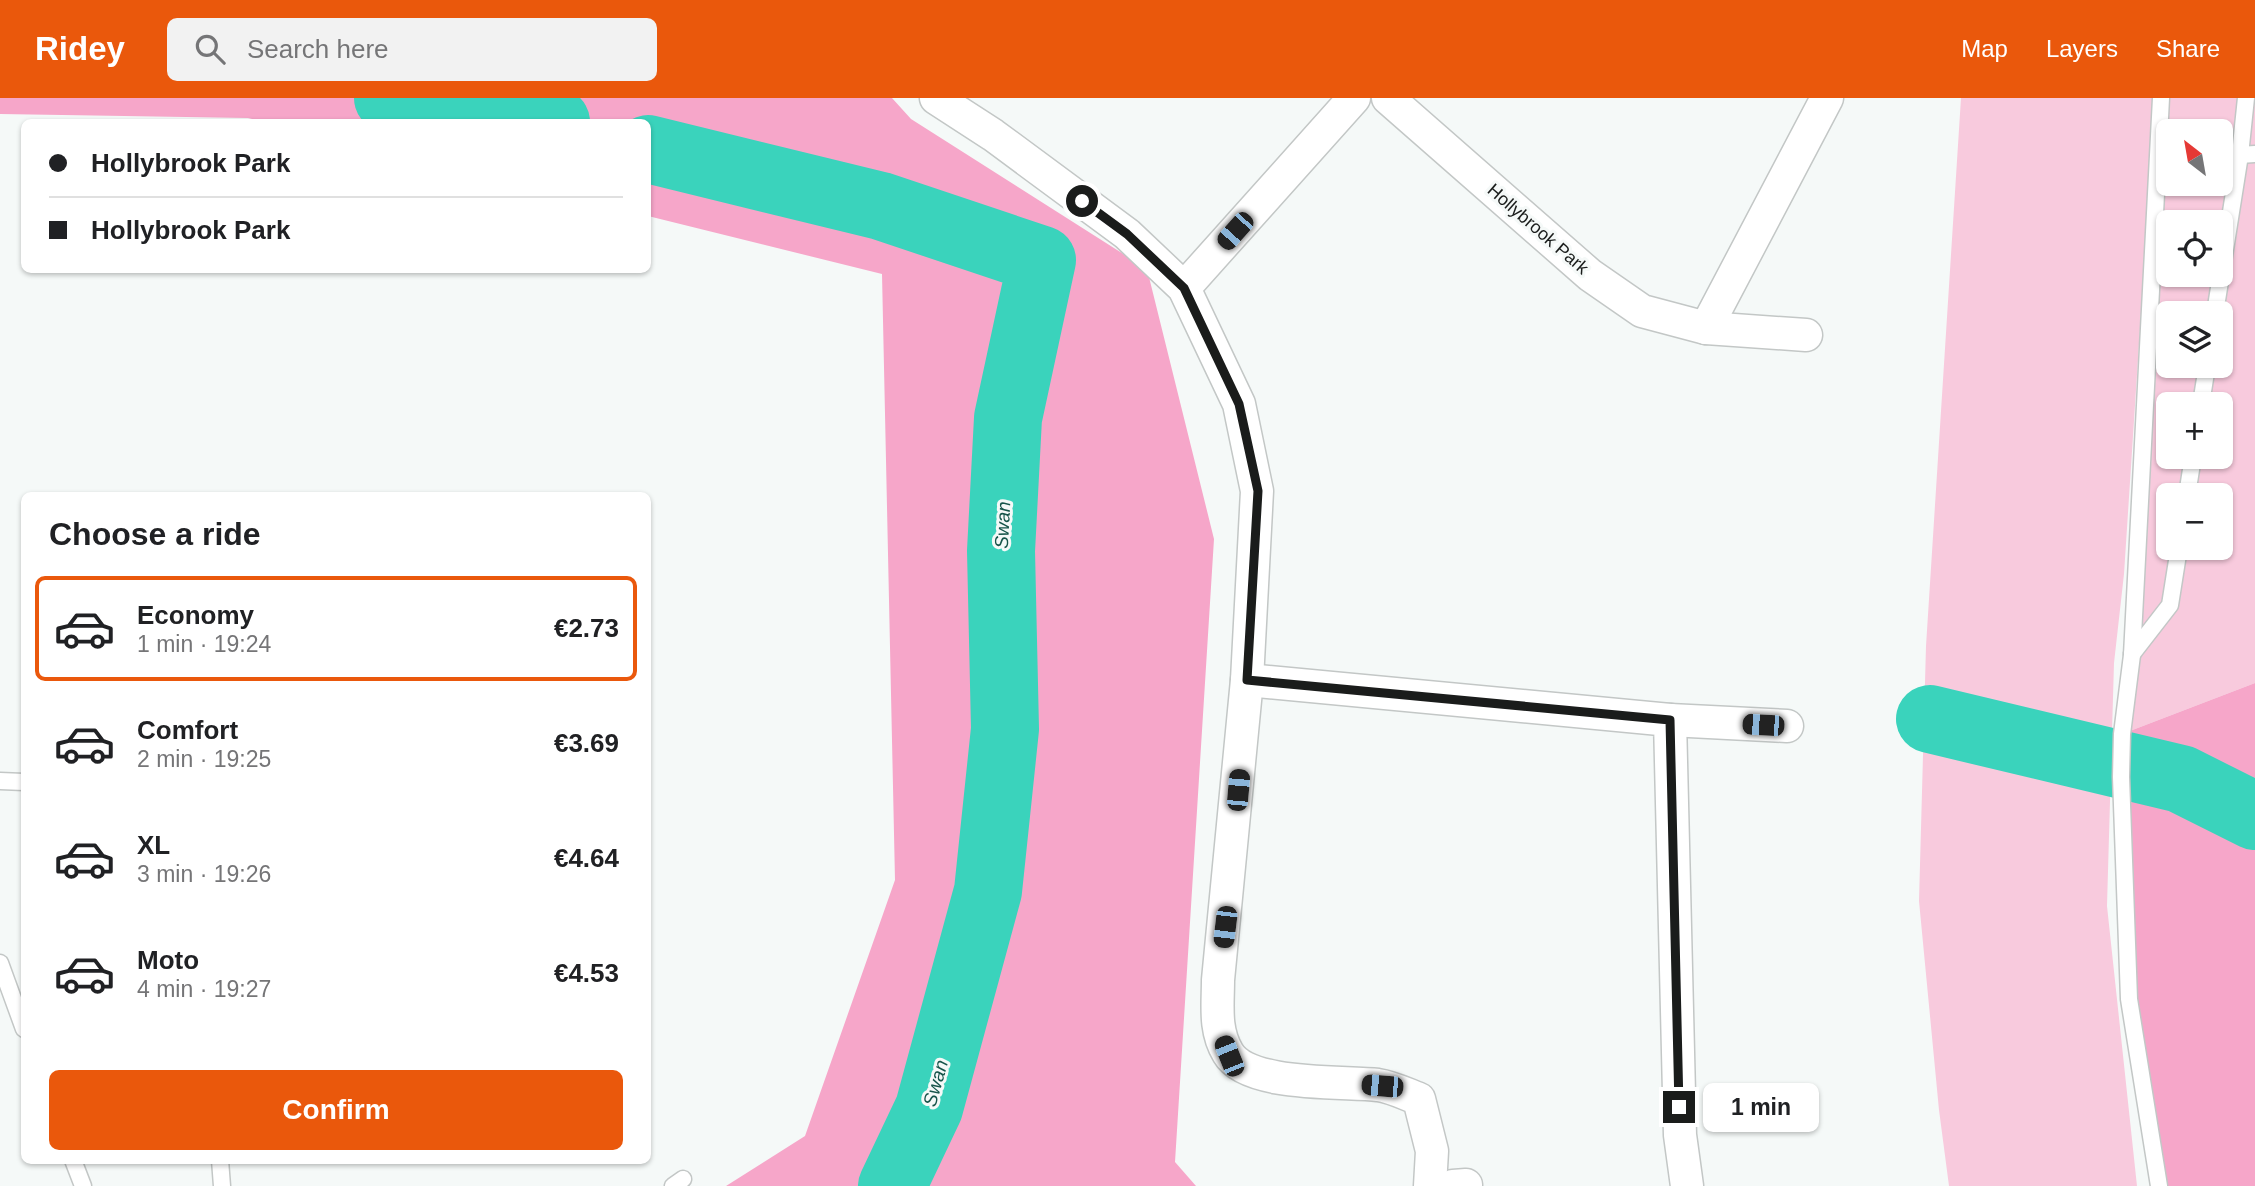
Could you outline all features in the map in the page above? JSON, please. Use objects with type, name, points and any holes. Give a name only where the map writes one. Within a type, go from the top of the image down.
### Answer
[{"type":"street","points":[[936,98],[993,135],[1127,234],[1184,288],[1239,404],[1258,491],[1247,680],[1231,874],[1218,980],[1217,1025],[1229,1056],[1249,1070],[1294,1080],[1382,1086],[1419,1099],[1432,1151],[1430,1186]]},
{"type":"street","points":[[1184,288],[1354,98]]},
{"type":"street","name":"Hollybrook Park","points":[[1388,98],[1590,275],[1642,312],[1706,328],[1806,335]]},
{"type":"street","points":[[1706,328],[1827,98]]},
{"type":"street","points":[[1247,680],[1670,720],[1787,726]]},
{"type":"street","points":[[1670,720],[1680,1135],[1686,1186]]},
{"type":"lane","points":[[2159,1186],[2129,999],[2121,777],[2122,734],[2132,655],[2161,98]]},
{"type":"lane","points":[[2217,301],[2248,154],[2246,98]]},
{"type":"lane","points":[[2132,655],[2170,605],[2177,560]]},
{"type":"lane","points":[[0,780],[21,782]]},
{"type":"lane","points":[[0,963],[21,1021]]},
{"type":"lane","points":[[75,1164],[83,1186]]},
{"type":"lane","points":[[220,1164],[222,1186]]},
{"type":"shaded area","points":[[0,98],[892,98],[911,119],[1147,269],[1214,539],[1175,1162],[1196,1186],[726,1186],[805,1136],[895,880],[882,274],[651,217],[651,119],[252,119],[0,114]]},
{"type":"shaded area","points":[[1961,98],[2155,98],[2124,574],[2114,663],[2107,906],[2137,1186],[1949,1186],[1919,901],[1926,646]]},
{"type":"shaded area","points":[[2161,98],[2255,98],[2255,683],[2122,734],[2156,180],[2156,196],[2233,196],[2233,119],[2160,119]]},
{"type":"shaded area","points":[[2255,683],[2255,1186],[2159,1186],[2129,999],[2122,734]]},
{"type":"waterway","name":"Swan","points":[[388,98],[521,112],[546,119]]},
{"type":"waterway","name":"Swan","points":[[651,150],[881,206],[1042,260],[1008,418],[1001,551],[1005,729],[988,891],[929,1108],[892,1186]]},
{"type":"waterway","points":[[1930,719],[2181,779],[2255,816]]},
{"type":"route","points":[[1082,201],[1127,234],[1184,288],[1239,404],[1258,491],[1247,680],[1670,720],[1679,1107]]}]
